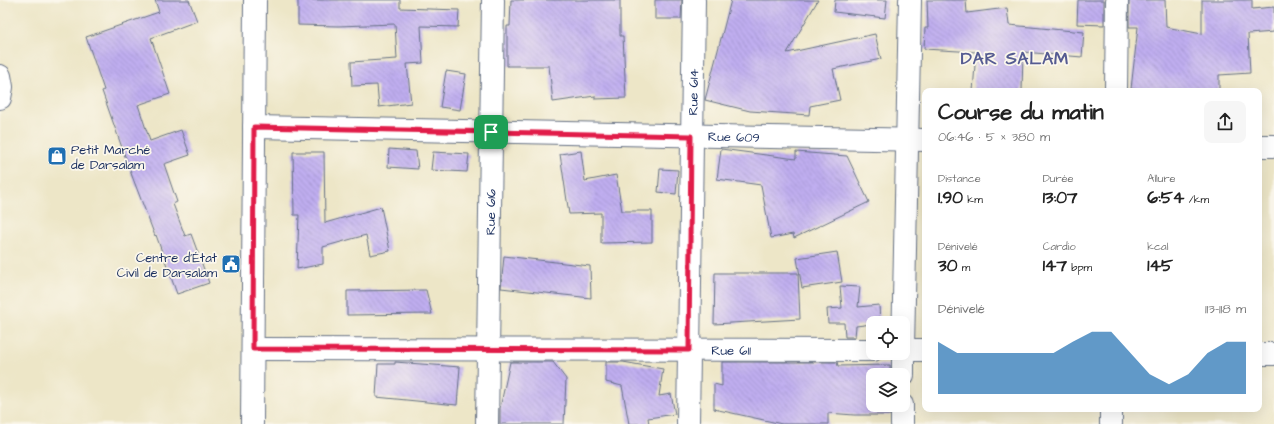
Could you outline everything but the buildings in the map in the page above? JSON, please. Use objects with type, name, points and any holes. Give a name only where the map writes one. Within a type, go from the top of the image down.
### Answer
[{"type":"street","points":[[252,424],[255,0]]},
{"type":"street","name":"Rue 616","points":[[487,424],[493,0]]},
{"type":"street","name":"Rue 614","points":[[688,424],[694,0]]},
{"type":"street","points":[[905,316],[916,140],[910,0]]},
{"type":"street","points":[[1116,88],[1118,0]]},
{"type":"street","points":[[0,76],[2,87],[0,98]]},
{"type":"street","name":"Rue 609","points":[[254,127],[916,140]]},
{"type":"street","points":[[1262,146],[1274,146]]},
{"type":"street","name":"Rue 611","points":[[253,349],[866,350]]},
{"type":"street","points":[[910,349],[922,350]]},
{"type":"street","points":[[1262,354],[1274,354]]},
{"type":"street","points":[[902,412],[902,424]]},
{"type":"street","points":[[1111,412],[1111,424]]},
{"type":"place","name":"Petit Marché de Darsalam","points":[[57,156]]},
{"type":"place","name":"Centre d'État Civil de Darsalam","points":[[231,264]]},
{"type":"district","name":"DAR SALAM","points":[[1015,58]]},
{"type":"route","points":[[254,127],[491,132],[691,136],[689,350],[253,349],[254,127]]}]
